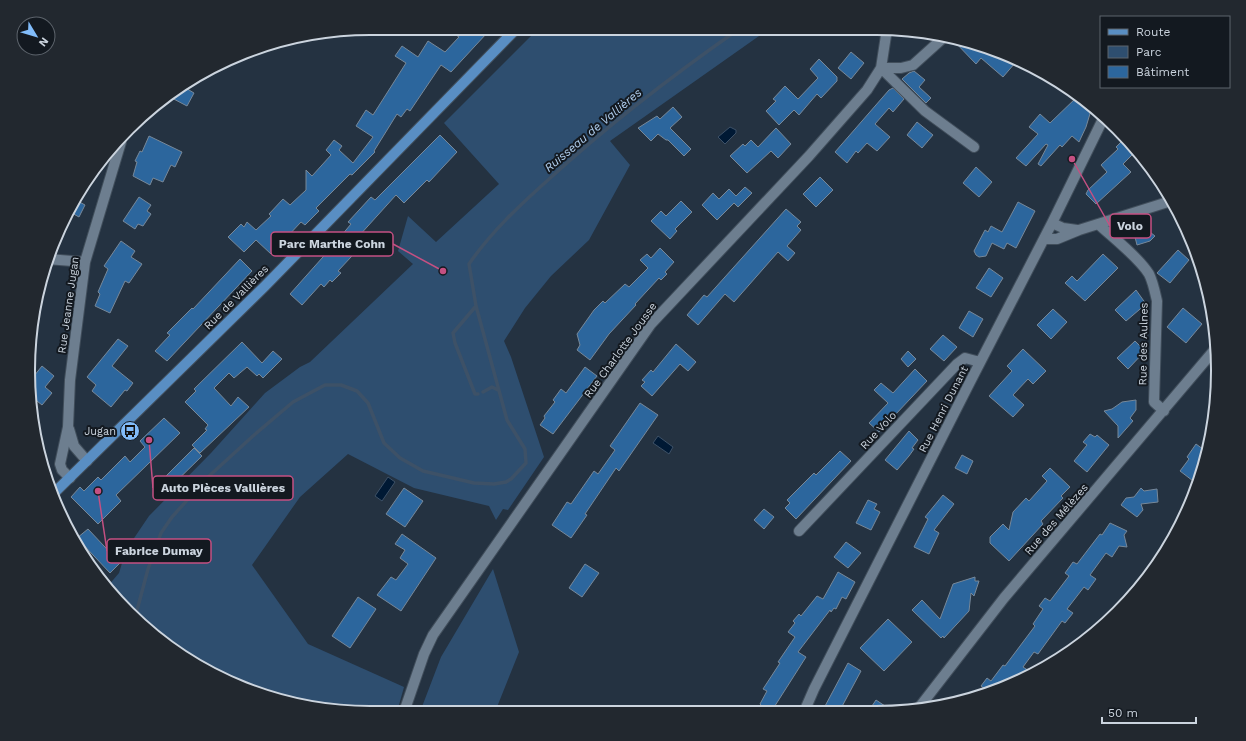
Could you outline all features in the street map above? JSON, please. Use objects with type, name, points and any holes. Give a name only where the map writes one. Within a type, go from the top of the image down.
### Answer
[{"type":"main road","name":"Rue de Vallières","points":[[58,490],[265,286],[510,35]]},
{"type":"street","name":"Rue Charlotte Jousse","points":[[406,706],[421,661],[433,635],[651,324],[809,156],[867,90],[880,68],[884,55],[886,35]]},
{"type":"street","points":[[880,68],[901,68],[913,65],[940,41]]},
{"type":"street","points":[[880,68],[925,110],[974,147]]},
{"type":"street","name":"Rue Henri Dunant","points":[[807,706],[980,362],[1044,239],[1101,122]]},
{"type":"street","name":"Rue Jeanne Jugan","points":[[70,478],[62,470],[60,464],[68,427],[70,380],[85,262],[119,148]]},
{"type":"street","points":[[1044,239],[1057,239],[1079,230],[1166,203]]},
{"type":"street","points":[[1052,223],[1063,228],[1079,230]]},
{"type":"street","name":"Rue des Aulnes","points":[[1098,224],[1124,246],[1149,274],[1154,288],[1157,301],[1154,402],[1164,411]]},
{"type":"street","points":[[54,260],[85,262]]},
{"type":"street","name":"Rue des Mélèzes","points":[[923,702],[1004,598],[1210,355]]},
{"type":"street","name":"Rue Volo","points":[[799,531],[957,364],[965,358],[980,362]]},
{"type":"street","name":"Rue Jeanne Jugan","points":[[68,427],[74,446],[87,461]]},
{"type":"green space","points":[[532,35],[760,35],[610,141],[630,165],[589,240],[551,276],[525,308],[504,341],[511,357],[544,457],[508,510],[503,509],[496,520],[489,506],[414,488],[348,454],[300,497],[252,565],[308,644],[404,687],[399,706],[327,703],[284,695],[222,671],[184,649],[149,623],[111,583],[119,573],[126,550],[149,516],[211,453],[265,393],[300,367],[310,362],[413,264],[398,251],[408,216],[436,242],[499,184],[444,123]]},
{"type":"green space","points":[[493,569],[519,652],[497,706],[422,706],[441,657]]},
{"type":"shaded area","points":[[730,127],[736,130],[736,133],[725,144],[718,137]]},
{"type":"shaded area","points":[[658,436],[673,447],[669,454],[653,443]]},
{"type":"shaded area","points":[[388,477],[395,482],[382,501],[375,496]]},
{"type":"building","points":[[456,35],[485,35],[451,72],[441,65],[410,111],[407,109],[401,117],[397,114],[374,151],[375,152],[352,175],[350,174],[316,208],[319,211],[305,225],[301,222],[271,254],[256,240],[244,252],[228,237],[241,224],[244,227],[247,222],[256,230],[271,216],[269,214],[283,199],[290,205],[306,190],[306,170],[312,176],[331,155],[326,150],[334,140],[342,146],[339,150],[353,163],[373,137],[356,126],[366,110],[373,115],[406,63],[395,56],[402,46],[418,57],[428,41],[445,52],[459,37]]},
{"type":"building","points":[[958,45],[1013,65],[1003,77],[981,58],[976,64]]},
{"type":"building","points":[[851,52],[864,63],[851,79],[838,68]]},
{"type":"building","points":[[819,59],[837,77],[837,81],[821,98],[817,94],[799,115],[794,110],[779,125],[766,111],[776,101],[773,99],[785,86],[798,99],[818,78],[810,69]]},
{"type":"building","points":[[914,71],[925,80],[919,87],[931,98],[926,103],[902,79]]},
{"type":"building","points":[[893,88],[904,99],[893,112],[889,108],[875,124],[890,137],[877,151],[867,143],[858,153],[856,151],[847,163],[835,152],[889,90]]},
{"type":"building","points":[[188,89],[194,93],[187,106],[174,99]]},
{"type":"building","points":[[1074,100],[1090,113],[1079,142],[1072,136],[1062,147],[1060,145],[1041,166],[1038,164],[1048,145],[1046,144],[1026,166],[1016,158],[1038,134],[1029,127],[1040,114],[1050,123]]},
{"type":"building","points":[[673,107],[682,117],[670,128],[691,149],[684,156],[668,140],[658,134],[651,141],[638,128],[657,116],[660,119]]},
{"type":"building","points":[[917,122],[933,135],[922,148],[907,135]]},
{"type":"building","points":[[776,128],[791,144],[778,158],[771,151],[747,173],[730,156],[743,144],[745,146],[751,140],[758,147]]},
{"type":"building","points":[[440,135],[457,152],[429,182],[427,180],[404,203],[396,195],[358,237],[365,242],[338,271],[341,273],[332,282],[330,280],[324,287],[321,284],[302,305],[290,294],[331,248],[329,241],[336,242],[351,224],[348,222],[371,197],[375,200]]},
{"type":"building","points":[[149,136],[182,152],[175,167],[171,165],[163,182],[153,178],[150,185],[133,176],[137,162],[135,161],[140,151],[142,152]]},
{"type":"building","points":[[1121,142],[1133,154],[1123,164],[1131,172],[1096,204],[1086,194],[1088,190],[1107,172],[1101,165],[1118,149],[1116,147]]},
{"type":"building","points":[[976,167],[992,182],[979,197],[963,183]]},
{"type":"building","points":[[820,177],[833,190],[816,207],[803,194]]},
{"type":"building","points":[[745,187],[752,193],[738,207],[734,203],[717,220],[702,205],[713,193],[719,199],[729,189],[736,196]]},
{"type":"building","points":[[139,197],[151,205],[147,211],[151,214],[143,226],[138,224],[135,229],[123,221]]},
{"type":"building","points":[[681,201],[692,212],[675,229],[677,231],[670,239],[651,221],[661,211],[666,216]]},
{"type":"building","points":[[80,202],[85,205],[79,217],[74,214]]},
{"type":"building","points":[[1018,202],[1035,211],[1016,248],[1007,243],[1004,249],[992,243],[986,256],[979,257],[976,255],[974,251],[985,230],[988,232],[991,226],[1002,232]]},
{"type":"building","points":[[786,209],[801,222],[797,226],[801,230],[787,246],[795,253],[788,261],[778,252],[734,302],[725,294],[698,325],[687,315],[704,295],[707,297]]},
{"type":"building","points":[[1146,229],[1155,236],[1150,241],[1137,245],[1134,233]]},
{"type":"building","points":[[121,241],[135,251],[131,257],[142,264],[129,283],[125,281],[110,313],[95,306],[100,294],[98,292],[108,269],[104,266]]},
{"type":"building","points":[[660,248],[674,262],[665,272],[667,274],[661,280],[659,278],[635,304],[636,305],[609,334],[590,360],[577,350],[580,345],[577,334],[594,310],[603,301],[605,303],[625,284],[629,287],[648,268],[640,260],[647,254],[651,258]]},
{"type":"building","points":[[1178,250],[1189,260],[1170,283],[1157,273]]},
{"type":"building","points":[[1103,254],[1118,268],[1085,301],[1065,283],[1072,276],[1077,281]]},
{"type":"building","points":[[240,259],[252,271],[167,361],[155,351],[170,335],[167,333],[192,308],[193,309]]},
{"type":"building","points":[[989,268],[1003,278],[991,297],[976,288]]},
{"type":"building","points":[[1136,290],[1146,304],[1126,321],[1115,310]]},
{"type":"building","points":[[1183,308],[1202,324],[1186,343],[1167,327]]},
{"type":"building","points":[[1053,309],[1067,322],[1051,339],[1037,325]]},
{"type":"building","points":[[969,311],[983,319],[973,337],[959,328]]},
{"type":"building","points":[[943,335],[957,347],[944,361],[930,349]]},
{"type":"building","points":[[118,339],[128,346],[112,366],[133,383],[111,407],[92,391],[96,385],[87,377]]},
{"type":"building","points":[[1135,341],[1145,351],[1128,369],[1117,358]]},
{"type":"building","points":[[242,342],[262,363],[273,351],[282,359],[263,378],[259,374],[257,376],[247,367],[234,378],[229,373],[214,388],[231,406],[238,397],[249,407],[200,453],[192,445],[207,430],[205,429],[208,425],[185,402],[196,391],[194,389]]},
{"type":"building","points":[[676,344],[696,362],[688,371],[680,364],[652,396],[641,386],[645,382],[642,380],[651,370],[653,372]]},
{"type":"building","points":[[1023,349],[1046,371],[1033,384],[1028,379],[1013,395],[1024,405],[1013,417],[989,396],[1012,371],[1007,366]]},
{"type":"building","points":[[908,351],[916,359],[908,367],[901,359]]},
{"type":"building","points":[[42,366],[54,376],[45,387],[52,393],[42,405],[37,401],[35,374]]},
{"type":"building","points":[[585,367],[597,376],[553,434],[540,425],[545,418],[544,416],[555,402],[553,400],[561,389],[566,393]]},
{"type":"building","points":[[915,369],[927,381],[879,432],[869,423],[888,403],[874,390],[881,383],[893,393]]},
{"type":"building","points":[[1136,400],[1136,410],[1130,418],[1133,421],[1118,438],[1118,426],[1104,411],[1112,409],[1122,402]]},
{"type":"building","points":[[640,403],[658,415],[619,471],[616,468],[585,514],[587,515],[571,538],[552,525],[567,502],[571,504],[594,471],[598,474],[615,450],[610,446]]},
{"type":"building","points":[[164,418],[180,433],[116,495],[121,501],[98,524],[71,497],[80,487],[84,491],[98,477],[101,480],[125,456],[130,462],[145,447],[140,441]]},
{"type":"building","points":[[909,431],[918,440],[912,448],[914,449],[897,470],[885,460]]},
{"type":"building","points":[[1090,434],[1095,437],[1097,435],[1109,445],[1087,472],[1074,461],[1087,445],[1083,442]]},
{"type":"building","points":[[1196,444],[1202,448],[1192,480],[1180,471],[1189,459],[1187,457]]},
{"type":"building","points":[[194,448],[202,456],[160,497],[153,489]]},
{"type":"building","points":[[840,451],[851,461],[796,519],[785,508],[790,503],[787,500],[814,473],[816,475]]},
{"type":"building","points":[[962,455],[973,461],[967,474],[955,468]]},
{"type":"building","points":[[1050,468],[1070,487],[1061,496],[1063,498],[1041,521],[1043,524],[1009,561],[990,543],[990,537],[1003,524],[1009,530],[1013,512],[1026,498],[1029,501],[1047,481],[1042,476]]},
{"type":"building","points":[[404,488],[423,501],[405,527],[386,514]]},
{"type":"building","points":[[1141,488],[1144,491],[1157,489],[1158,502],[1141,504],[1143,510],[1137,517],[1121,505],[1126,498],[1134,497]]},
{"type":"building","points":[[943,495],[954,504],[934,530],[939,533],[929,554],[914,547],[928,519],[925,517]]},
{"type":"building","points":[[868,500],[877,504],[874,509],[880,512],[871,530],[856,523]]},
{"type":"building","points":[[764,509],[774,517],[764,529],[754,520]]},
{"type":"building","points":[[1110,523],[1127,531],[1124,535],[1127,547],[1119,546],[1112,557],[1106,553],[1090,575],[1096,579],[1088,590],[1084,587],[1067,609],[1073,613],[1065,623],[1062,621],[1038,654],[1034,652],[1023,667],[1027,670],[983,688],[981,686],[987,678],[991,681],[1003,665],[1005,666],[1035,626],[1033,624],[1043,609],[1039,606],[1045,598],[1050,601],[1069,576],[1065,573],[1073,562],[1077,564],[1100,534],[1102,535]]},
{"type":"building","points":[[88,529],[120,563],[110,573],[86,548],[79,536]]},
{"type":"building","points":[[402,534],[436,558],[401,611],[377,595],[391,577],[396,580],[408,564],[400,558],[405,550],[395,544]]},
{"type":"building","points":[[846,542],[861,553],[848,568],[834,557]]},
{"type":"building","points":[[585,564],[599,573],[582,597],[569,588]]},
{"type":"building","points":[[838,572],[855,582],[846,599],[842,597],[836,609],[834,608],[831,612],[830,610],[798,652],[806,657],[775,706],[762,706],[760,704],[767,691],[763,689],[780,663],[778,662],[795,637],[788,632],[795,623],[793,621],[799,614],[801,616],[817,596],[823,599]]},
{"type":"building","points":[[975,577],[975,581],[979,581],[974,596],[971,593],[969,611],[944,638],[943,636],[941,638],[912,610],[922,600],[940,619],[953,584]]},
{"type":"building","points":[[358,597],[376,609],[350,648],[332,636]]},
{"type":"building","points":[[888,619],[912,642],[884,671],[860,648]]},
{"type":"building","points":[[848,663],[861,671],[842,706],[825,706]]},
{"type":"building","points":[[876,700],[884,706],[876,706],[872,706]]},
{"type":"waterway","name":"Ruisseau de Vallières","points":[[137,611],[148,569],[161,533],[172,517],[208,477],[253,436],[293,402],[325,385],[341,385],[357,391],[368,403],[384,443],[400,458],[423,471],[474,483],[494,484],[506,482],[511,479],[526,463],[525,449],[507,420],[476,306],[469,264],[506,219],[571,160],[641,101],[731,35]]},
{"type":"waterway","name":"Ruisseau de Vallières","points":[[476,306],[453,333],[455,343],[475,394],[478,394]]},
{"type":"waterway","name":"Ruisseau de Vallières","points":[[483,392],[492,387],[498,390]]},
{"type":"place","name":"Volo","points":[[1072,159]]},
{"type":"place","name":"Parc Marthe Cohn","points":[[443,271]]},
{"type":"place","name":"Jugan","points":[[130,431]]},
{"type":"place","name":"Auto Pièces Vallières","points":[[149,440]]},
{"type":"place","name":"Fabrice Dumay","points":[[98,491]]}]
